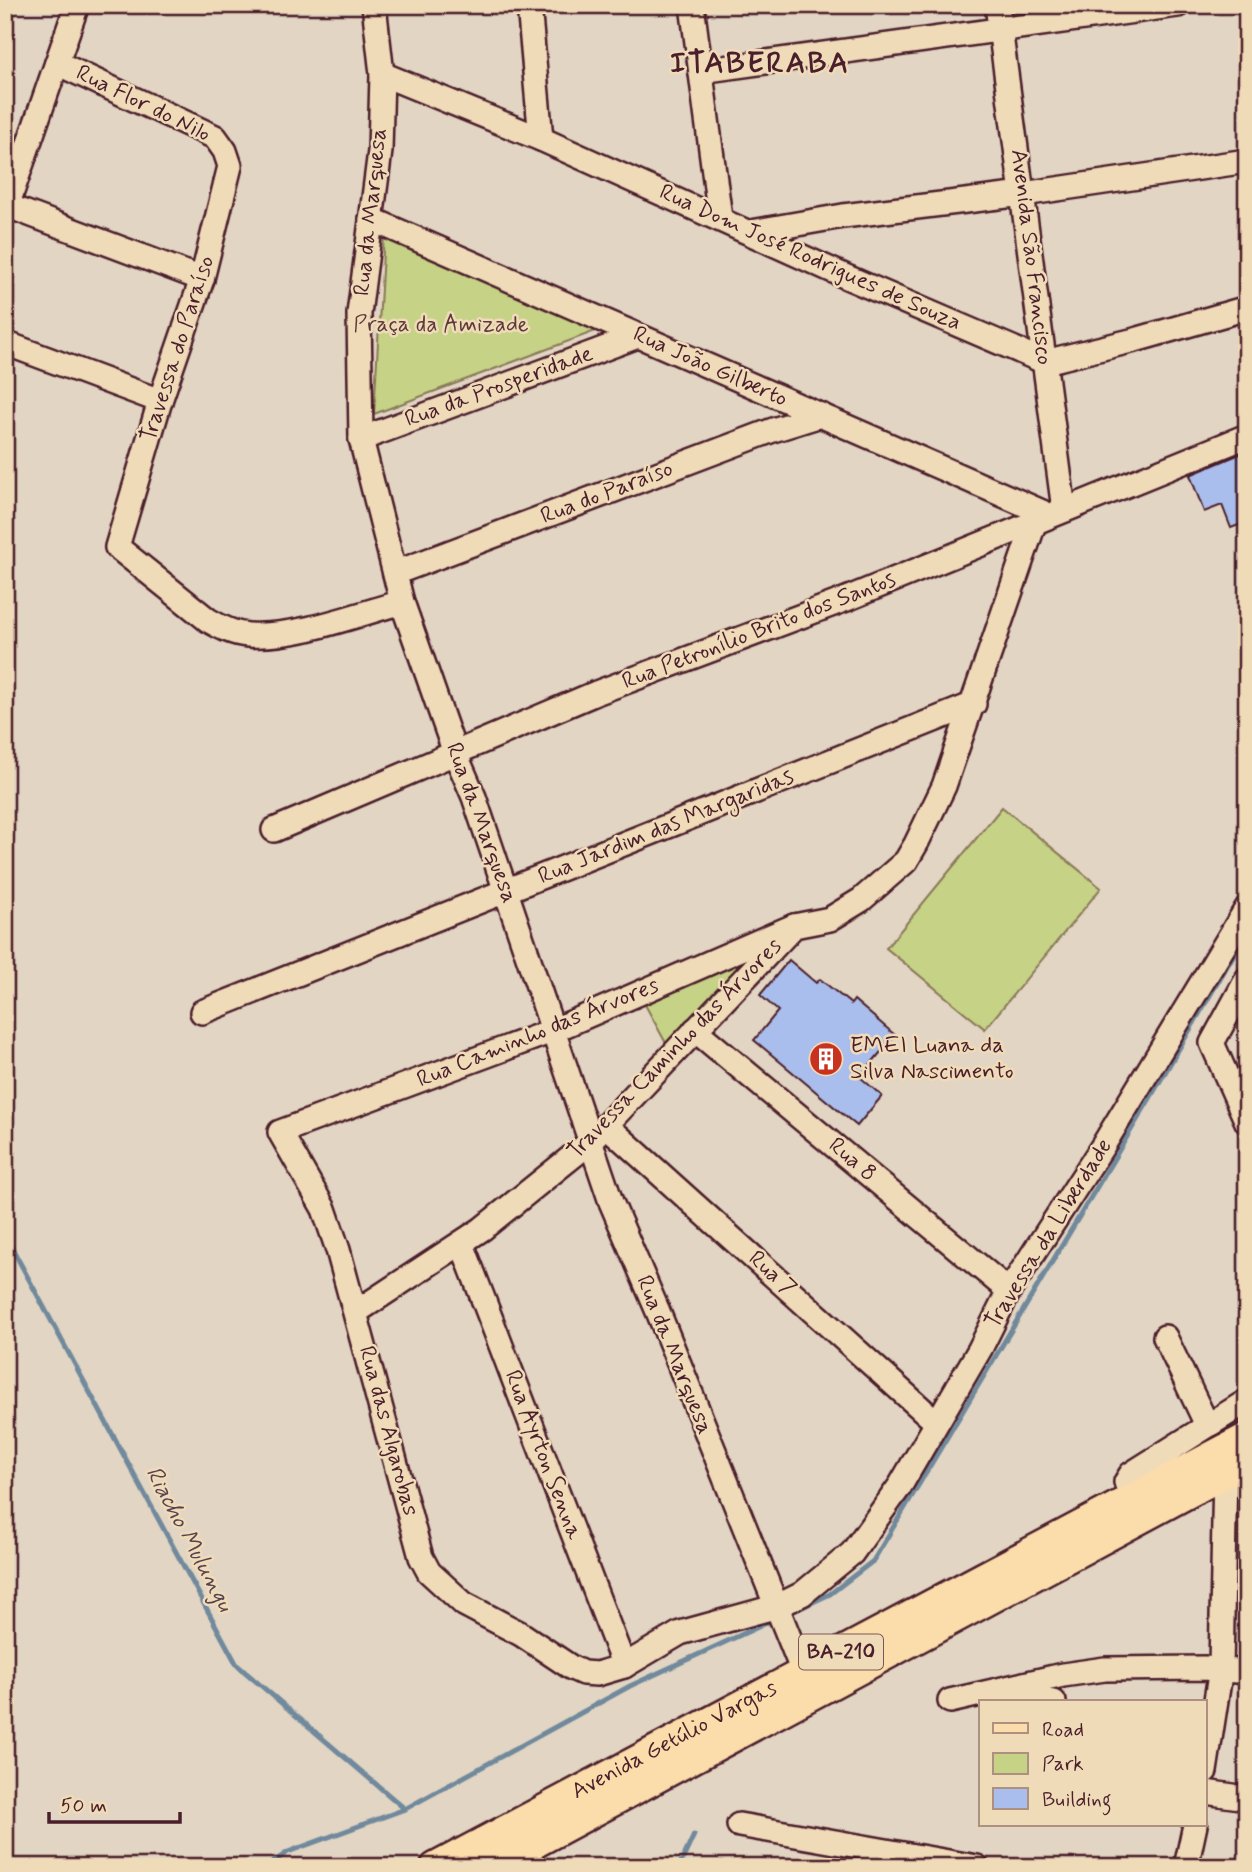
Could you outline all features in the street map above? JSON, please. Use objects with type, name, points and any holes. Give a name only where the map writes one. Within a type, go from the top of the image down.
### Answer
[{"type":"main road","name":"Avenida Getúlio Vargas","points":[[435,1867],[1247,1437]]},
{"type":"main road","name":"Avenida Getúlio Vargas","points":[[491,1867],[1236,1467]]},
{"type":"street","points":[[77,5],[6,209],[202,279]]},
{"type":"street","name":"Rua da Marquesa","points":[[374,5],[382,74],[380,151],[359,314],[361,439],[402,602],[455,753],[474,797],[611,1202],[803,1672]]},
{"type":"street","points":[[529,5],[541,139]]},
{"type":"street","points":[[692,5],[720,218]]},
{"type":"street","name":"Avenida São Francisco","points":[[997,5],[1045,362],[1049,515]]},
{"type":"street","points":[[701,71],[1178,5]]},
{"type":"street","name":"Rua Flor do Nilo","points":[[57,62],[215,136],[225,151]]},
{"type":"street","name":"Rua Dom José Rodrigues de Souza","points":[[382,74],[541,139],[849,278],[1045,362]]},
{"type":"street","name":"Travessa do Paraíso","points":[[225,151],[230,166],[202,279],[160,401],[117,547],[208,620],[220,627],[247,635],[296,630],[402,602]]},
{"type":"street","points":[[751,232],[843,216],[1023,194],[1247,161]]},
{"type":"street","name":"Rua João Gilberto","points":[[371,219],[1049,515]]},
{"type":"street","points":[[1045,362],[1247,308]]},
{"type":"street","name":"Rua da Prosperidade","points":[[361,439],[638,335]]},
{"type":"street","points":[[5,343],[160,401]]},
{"type":"street","name":"Rua do Paraíso","points":[[395,573],[773,430],[821,415]]},
{"type":"street","name":"Rua Petronílio Brito dos Santos","points":[[274,830],[596,693],[844,600],[1247,436]]},
{"type":"street","name":"Travessa Caminho das Árvores","points":[[356,1312],[462,1244],[589,1143],[794,926],[830,919],[861,900],[906,861],[944,786],[1049,515]]},
{"type":"street","name":"Rua Jardim das Margaridas","points":[[201,1012],[974,704]]},
{"type":"street","name":"Travessa da Liberdade","points":[[572,1668],[583,1673],[597,1674],[624,1666],[680,1633],[778,1606],[802,1594],[852,1553],[900,1486],[980,1349],[1009,1290],[1104,1144],[1247,908]]},
{"type":"street","name":"Rua Caminho das Árvores","points":[[280,1132],[552,1031],[794,926]]},
{"type":"street","points":[[1247,979],[1213,1042],[1247,1122]]},
{"type":"street","name":"Rua 8","points":[[695,1030],[1009,1290]]},
{"type":"street","name":"Rua 7","points":[[607,1126],[936,1422]]},
{"type":"street","name":"Rua das Algarobas","points":[[280,1132],[324,1209],[356,1312],[421,1557],[429,1572],[464,1604],[521,1634],[572,1668]]},
{"type":"street","name":"Rua Ayrton Senna","points":[[462,1244],[624,1666]]},
{"type":"street","points":[[1165,1337],[1207,1425]]},
{"type":"street","points":[[1131,1499],[1126,1487],[1128,1477],[1247,1401]]},
{"type":"street","points":[[1206,1756],[1208,1727],[1221,1668],[1227,1488],[1236,1467]]},
{"type":"street","points":[[950,1701],[1063,1675],[1105,1669],[1221,1668],[1247,1672]]},
{"type":"street","points":[[990,1692],[1041,1700]]},
{"type":"street","points":[[1206,1793],[1247,1798]]},
{"type":"street","points":[[739,1825],[977,1867]]},
{"type":"street","points":[[1186,1867],[1195,1826]]},
{"type":"green space","name":"Praça da Amizade","points":[[384,234],[601,329],[374,414]]},
{"type":"green space","points":[[1002,807],[1101,888],[985,1029],[886,948]]},
{"type":"green space","points":[[768,945],[667,1045],[643,1001]]},
{"type":"building","points":[[1247,451],[1247,522],[1231,528],[1222,505],[1204,512],[1190,475]]},
{"type":"building","name":"EMEI Luana da Silva Nascimento","points":[[789,960],[816,983],[820,979],[851,1004],[854,1000],[895,1035],[860,1077],[882,1096],[857,1126],[754,1040],[778,1011],[760,995]]},
{"type":"waterway","points":[[788,1614],[830,1594],[873,1561],[1247,932]]},
{"type":"waterway","name":"Riacho Mulungu","points":[[5,1235],[237,1665],[405,1809]]},
{"type":"waterway","points":[[266,1867],[288,1852],[405,1809],[630,1686],[775,1619]]},
{"type":"waterway","name":"Riacho Mulungu","points":[[679,1867],[694,1835]]},
{"type":"place","name":"EMEI Luana da Silva Nascimento","points":[[826,1059]]},
{"type":"district","name":"ITABERABA","points":[[760,63]]}]
